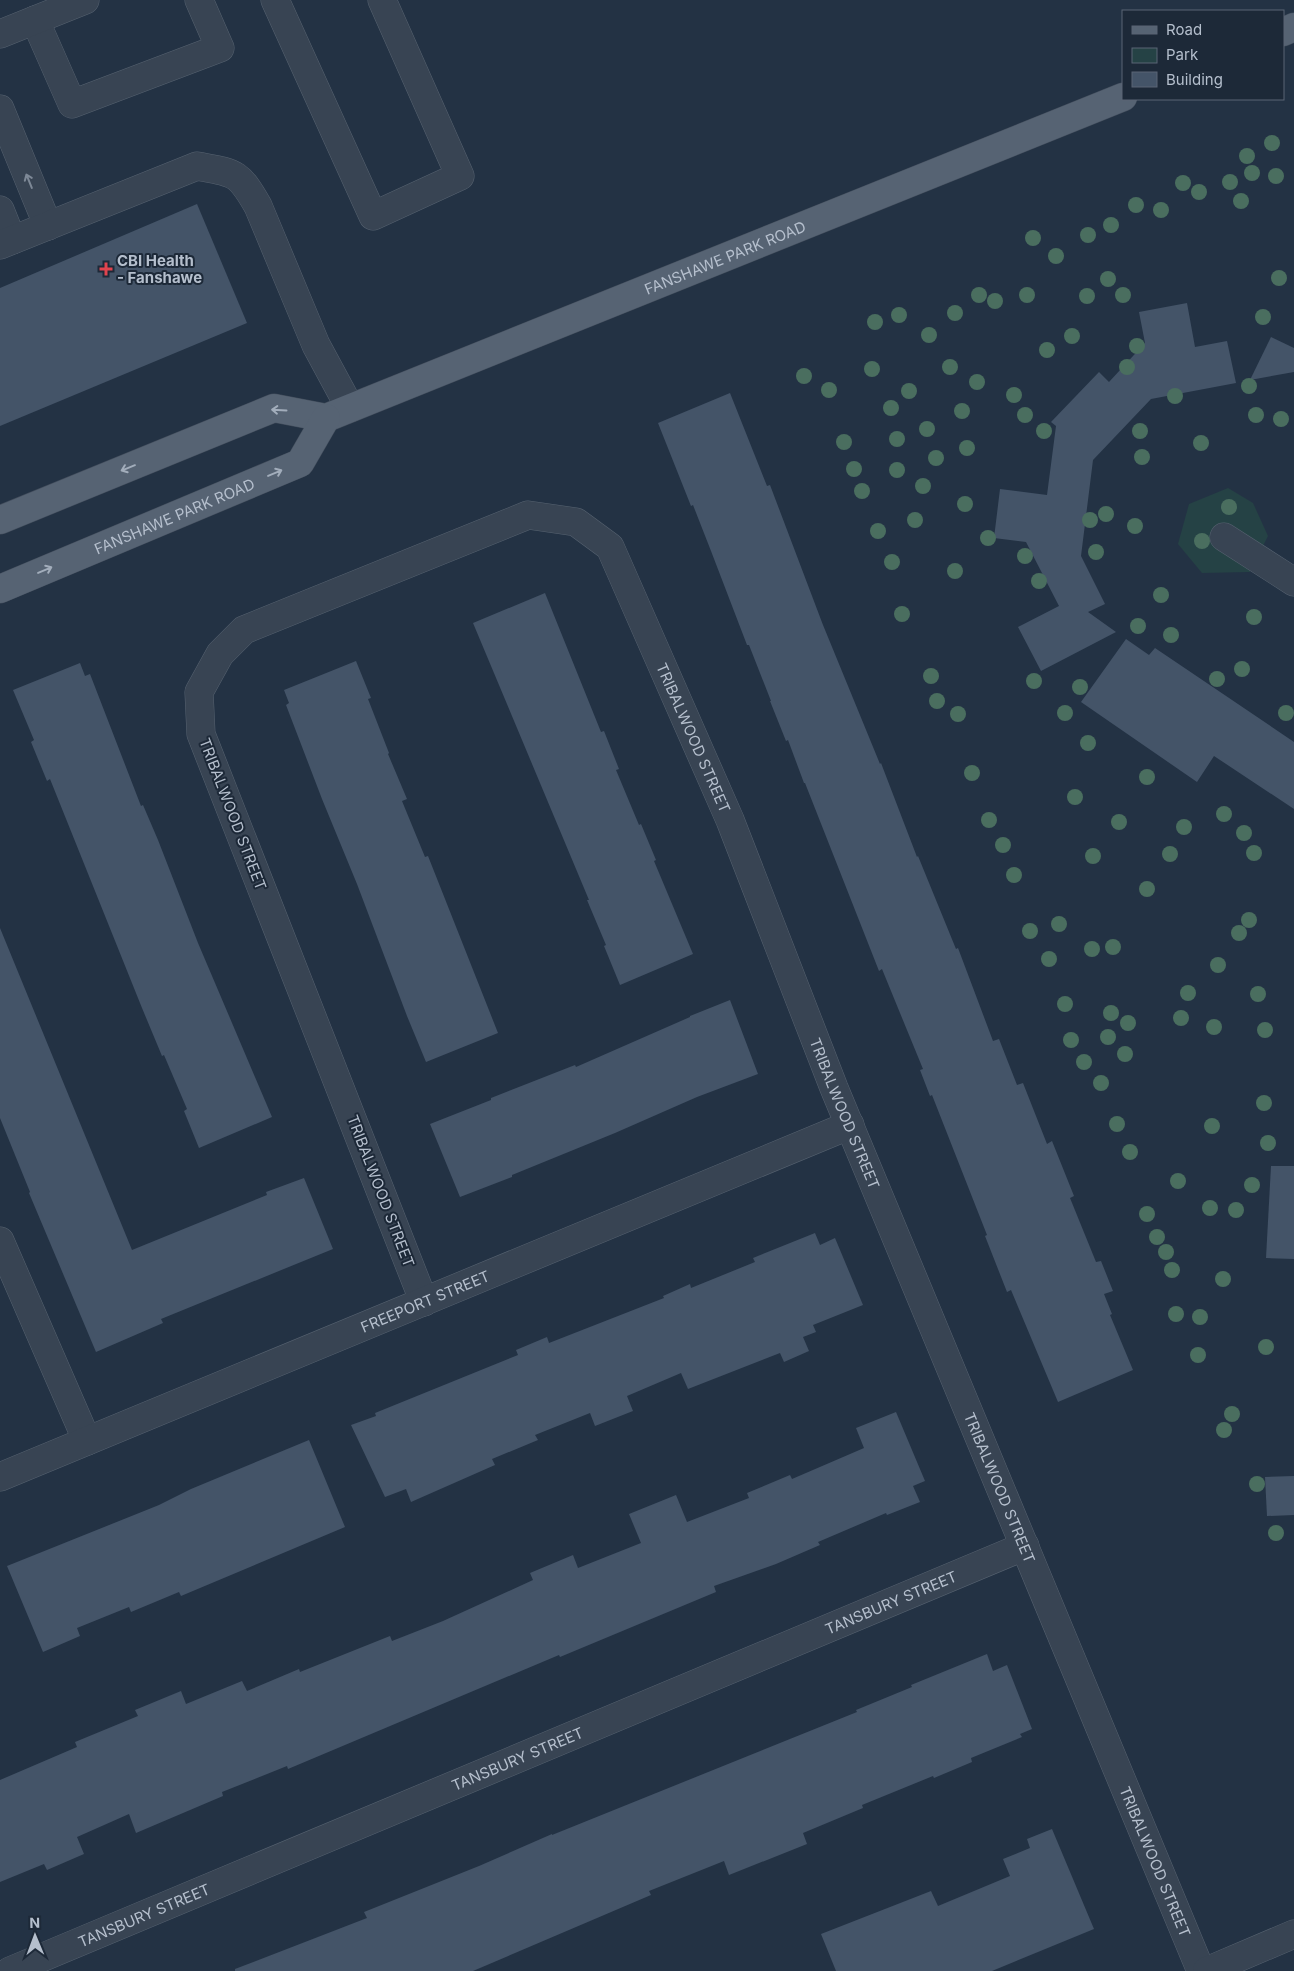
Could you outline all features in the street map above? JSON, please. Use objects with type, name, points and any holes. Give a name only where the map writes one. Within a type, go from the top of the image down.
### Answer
[{"type":"main road","name":"FANSHAWE PARK ROAD","points":[[0,588],[300,463],[338,413],[1122,96]]},
{"type":"main road","points":[[0,520],[274,408],[338,413]]},
{"type":"street","points":[[0,34],[85,0]]},
{"type":"street","points":[[35,20],[72,104],[220,48],[199,0]]},
{"type":"street","points":[[275,0],[373,216],[460,176],[382,0]]},
{"type":"street","points":[[0,109],[48,226]]},
{"type":"street","points":[[0,210],[6,242],[197,166],[231,172],[246,185],[258,206],[316,345],[338,413]]},
{"type":"street","name":"TRIBALWOOD STREET","points":[[424,1302],[201,734],[199,692],[220,654],[244,630],[528,515],[576,522],[610,547],[730,820],[850,1125],[1201,1971]]},
{"type":"street","points":[[1224,537],[1294,582]]},
{"type":"street","name":"FREEPORT STREET","points":[[0,1477],[850,1125]]},
{"type":"street","points":[[0,1241],[87,1441]]},
{"type":"street","name":"TANSBURY STREET","points":[[10,1971],[1025,1546]]},
{"type":"street","points":[[1207,1971],[1294,1934]]},
{"type":"green space","points":[[1228,488],[1253,503],[1268,536],[1250,572],[1202,573],[1178,544],[1189,504]]},
{"type":"building","points":[[197,204],[247,323],[0,426],[0,288]]},
{"type":"building","points":[[1187,303],[1195,347],[1227,341],[1236,383],[1151,399],[1093,460],[1081,556],[1105,604],[1088,612],[1116,632],[1041,671],[1018,627],[1059,606],[1026,542],[994,538],[1000,489],[1047,495],[1056,426],[1051,422],[1099,372],[1109,382],[1145,343],[1139,312]]},
{"type":"building","points":[[1271,337],[1294,348],[1294,372],[1250,380]]},
{"type":"building","points":[[730,393],[767,486],[770,485],[823,625],[881,763],[917,857],[956,949],[958,948],[993,1041],[999,1039],[1017,1085],[1023,1083],[1047,1144],[1052,1141],[1074,1196],[1070,1198],[1096,1262],[1101,1261],[1113,1291],[1104,1294],[1112,1314],[1110,1315],[1133,1370],[1058,1402],[1011,1290],[1007,1292],[985,1236],[987,1235],[932,1095],[930,1096],[920,1070],[923,1069],[882,969],[879,971],[788,740],[786,741],[693,505],[691,506],[658,423]]},
{"type":"building","points":[[545,593],[601,732],[604,731],[619,769],[616,770],[639,825],[641,824],[656,860],[654,861],[693,954],[620,985],[587,900],[589,900],[473,623]]},
{"type":"building","points":[[1126,639],[1149,655],[1155,648],[1294,742],[1294,809],[1214,756],[1197,782],[1081,702]]},
{"type":"building","points":[[356,661],[371,698],[368,699],[388,754],[407,799],[402,801],[425,857],[428,856],[498,1033],[426,1062],[286,705],[289,703],[284,690]]},
{"type":"building","points":[[80,663],[85,676],[90,674],[141,806],[143,805],[158,840],[198,943],[272,1117],[199,1148],[184,1111],[187,1109],[142,1008],[50,779],[47,781],[31,742],[34,740],[13,690]]},
{"type":"building","points":[[0,928],[132,1250],[267,1195],[266,1192],[304,1178],[333,1249],[161,1319],[163,1323],[96,1352],[29,1193],[0,1118]]},
{"type":"building","points":[[730,1000],[758,1074],[697,1097],[512,1175],[512,1177],[460,1197],[430,1124],[575,1065],[576,1067]]},
{"type":"building","points":[[1271,1166],[1294,1166],[1294,1259],[1266,1258]]},
{"type":"building","points":[[815,1233],[820,1245],[835,1238],[863,1305],[813,1325],[816,1332],[803,1337],[809,1351],[784,1362],[780,1353],[688,1389],[681,1373],[627,1396],[633,1411],[595,1426],[590,1413],[535,1435],[538,1440],[492,1459],[495,1465],[411,1502],[406,1489],[385,1497],[351,1425],[376,1416],[375,1413],[518,1355],[516,1350],[547,1337],[549,1343],[664,1298],[663,1296],[690,1284],[691,1288],[755,1262],[753,1258]]},
{"type":"building","points":[[896,1412],[925,1481],[913,1486],[920,1502],[887,1515],[886,1513],[818,1542],[820,1545],[776,1564],[714,1586],[716,1592],[560,1657],[559,1655],[288,1769],[287,1766],[222,1792],[223,1796],[136,1833],[129,1814],[77,1837],[84,1854],[47,1870],[44,1864],[0,1882],[0,1780],[77,1747],[75,1742],[138,1716],[135,1710],[181,1691],[186,1704],[242,1681],[247,1691],[299,1669],[300,1672],[390,1636],[392,1641],[443,1621],[533,1580],[530,1573],[573,1555],[578,1568],[641,1543],[629,1514],[676,1495],[687,1522],[749,1498],[747,1493],[790,1475],[792,1479],[864,1448],[856,1428]]},
{"type":"building","points":[[309,1440],[345,1527],[181,1596],[179,1592],[131,1612],[129,1607],[77,1628],[80,1636],[43,1652],[7,1566],[159,1505],[191,1489]]},
{"type":"building","points":[[1294,1476],[1294,1515],[1267,1516],[1265,1477]]},
{"type":"building","points":[[987,1654],[993,1671],[1007,1665],[1032,1729],[1020,1734],[1022,1737],[971,1758],[972,1762],[862,1805],[863,1808],[803,1833],[807,1844],[729,1875],[724,1861],[649,1891],[651,1895],[473,1971],[235,1971],[235,1969],[367,1918],[364,1912],[479,1866],[552,1834],[857,1712],[856,1710],[912,1687],[911,1685]]},
{"type":"building","points":[[1052,1829],[1094,1929],[992,1971],[836,1971],[821,1934],[931,1891],[938,1906],[1010,1876],[1003,1859],[1030,1848],[1027,1839]]},
{"type":"place","name":"CBI Health - Fanshawe","points":[[106,269]]}]
